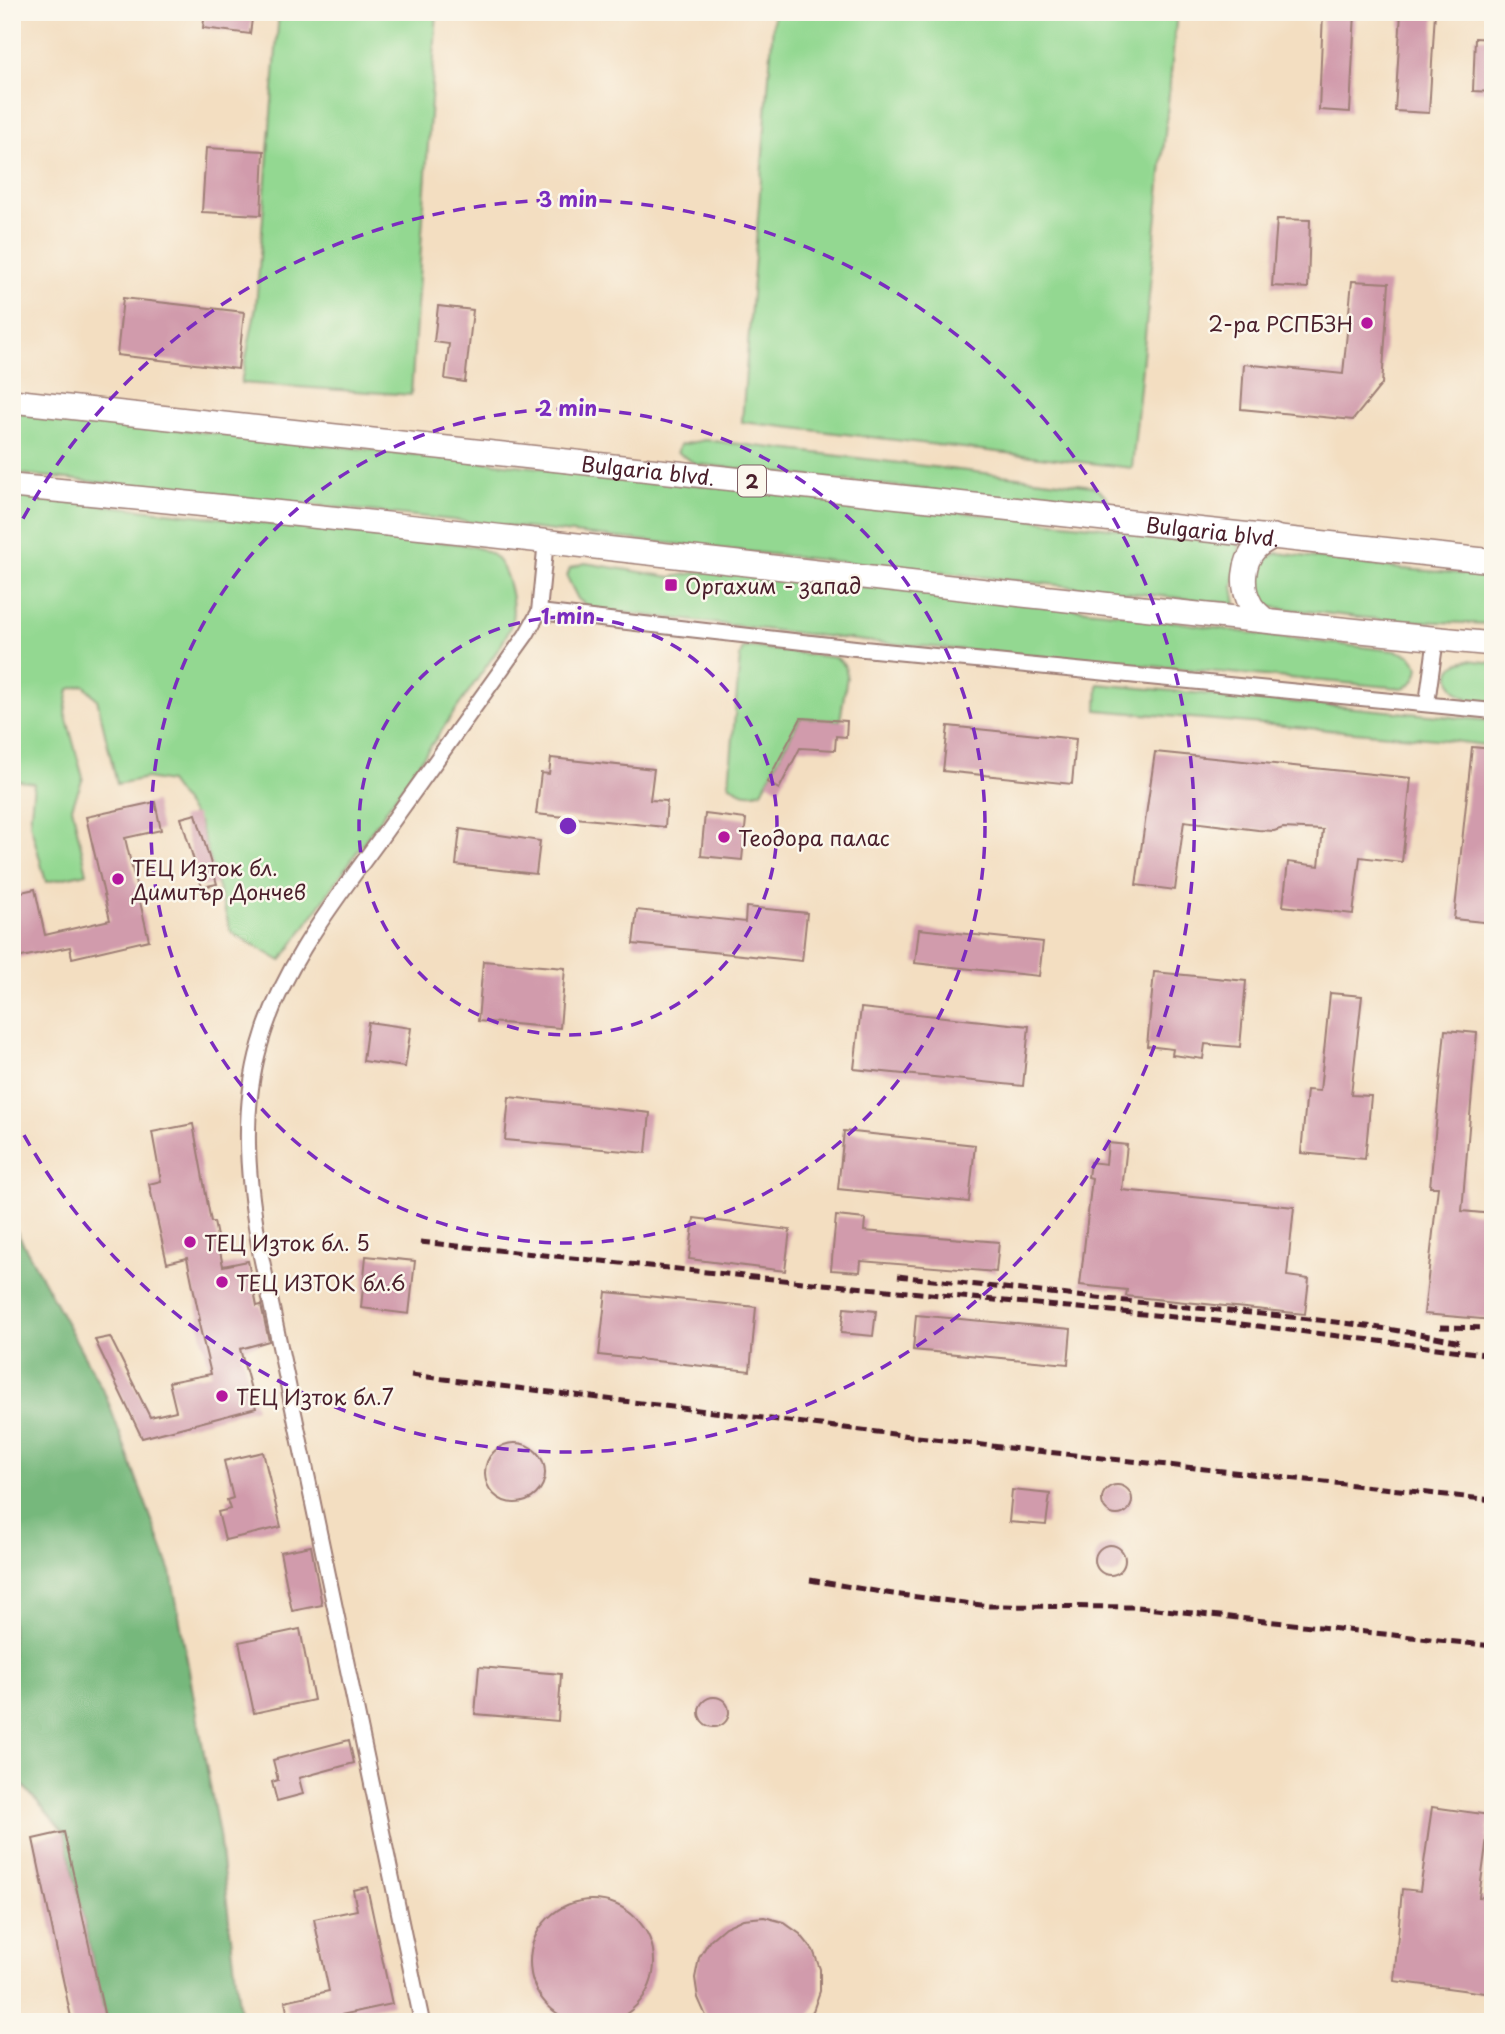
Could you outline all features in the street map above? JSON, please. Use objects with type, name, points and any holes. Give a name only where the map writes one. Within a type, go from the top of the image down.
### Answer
[{"type":"highway","name":"Bulgaria blvd.","points":[[12,401],[1493,561]]},
{"type":"highway","points":[[12,486],[245,507],[1493,644]]},
{"type":"highway","points":[[1265,620],[1251,606],[1245,592],[1244,577],[1254,550],[1275,536]]},
{"type":"street","points":[[422,2022],[261,1256],[252,1207],[247,1150],[249,1116],[259,1045],[272,1008],[302,950],[526,635],[539,612],[546,540]]},
{"type":"street","points":[[539,612],[864,649],[1493,711]]},
{"type":"street","points":[[1427,703],[1436,638]]},
{"type":"green space","points":[[279,12],[437,12],[411,395],[241,383],[256,307]]},
{"type":"green space","points":[[774,12],[1177,12],[1132,468],[742,422]]},
{"type":"green space","points":[[12,412],[1234,541],[1240,546],[1233,587],[1236,604],[12,473]]},
{"type":"green space","points":[[705,440],[1093,486],[1107,497],[1110,510],[696,464],[677,452],[680,445]]},
{"type":"green space","points":[[12,495],[457,544],[483,550],[497,559],[502,566],[509,584],[513,612],[510,627],[501,645],[281,961],[231,932],[199,823],[169,782],[146,778],[117,784],[97,699],[84,685],[69,689],[65,712],[83,778],[72,807],[87,873],[46,882],[30,823],[34,783],[12,780]]},
{"type":"green space","points":[[1278,553],[1402,569],[1493,576],[1493,624],[1384,620],[1270,607],[1257,592],[1255,577],[1262,563]]},
{"type":"green space","points":[[585,563],[671,577],[718,569],[1124,614],[1269,636],[1396,651],[1410,655],[1419,667],[1414,680],[1402,688],[874,642],[592,609],[578,599],[567,577],[570,568]]},
{"type":"green space","points":[[743,648],[837,658],[845,666],[847,676],[840,721],[801,718],[762,791],[757,793],[740,791],[729,784],[740,656]]},
{"type":"green space","points":[[1468,660],[1493,663],[1493,702],[1464,697],[1452,684],[1452,668]]},
{"type":"green space","points":[[1098,684],[1493,721],[1493,746],[1097,710]]},
{"type":"green space","points":[[12,1223],[106,1396],[171,1572],[219,1835],[241,2022],[106,2022],[64,1832],[19,1781],[12,1752]]},
{"type":"building","points":[[205,12],[253,12],[250,34],[203,28]]},
{"type":"building","points":[[1323,12],[1355,12],[1350,112],[1319,110]]},
{"type":"building","points":[[1401,12],[1435,12],[1429,113],[1395,111]]},
{"type":"building","points":[[1475,38],[1493,39],[1493,92],[1473,91]]},
{"type":"building","points":[[206,148],[264,151],[261,215],[202,212]]},
{"type":"building","points":[[1277,219],[1310,220],[1308,288],[1272,286]]},
{"type":"building","name":"2-ра РСПБЗН","points":[[1352,281],[1389,283],[1382,384],[1353,420],[1241,409],[1244,364],[1343,374]]},
{"type":"building","points":[[123,298],[244,312],[238,369],[117,355]]},
{"type":"building","points":[[438,306],[473,310],[465,382],[445,379],[449,344],[434,342]]},
{"type":"building","points":[[801,718],[847,721],[846,737],[836,736],[835,750],[800,748],[779,789],[767,782]]},
{"type":"building","points":[[948,726],[1076,739],[1072,784],[943,771]]},
{"type":"building","points":[[1472,747],[1493,749],[1493,923],[1454,919]]},
{"type":"building","points":[[1155,752],[1411,778],[1402,862],[1360,857],[1353,914],[1283,906],[1288,862],[1319,866],[1323,830],[1258,830],[1184,821],[1175,890],[1136,885]]},
{"type":"building","points":[[551,758],[654,769],[650,800],[667,801],[665,827],[536,814],[541,773],[549,774]]},
{"type":"building","name":"ТЕЦ Изток бл. Димитър Дончев","points":[[155,802],[161,830],[125,838],[149,940],[72,958],[70,947],[12,959],[12,894],[35,889],[45,935],[110,920],[86,817]]},
{"type":"building","points":[[196,814],[217,884],[202,887],[181,818]]},
{"type":"building","name":"Теодора палас","points":[[705,814],[746,819],[742,860],[701,856]]},
{"type":"building","points":[[460,829],[540,841],[536,874],[456,865]]},
{"type":"building","points":[[746,907],[807,913],[802,961],[633,944],[637,910],[745,922]]},
{"type":"building","points":[[919,929],[1043,942],[1039,976],[915,963]]},
{"type":"building","points":[[483,961],[565,968],[560,1028],[478,1021]]},
{"type":"building","points":[[1154,972],[1246,981],[1240,1047],[1205,1044],[1203,1059],[1172,1055],[1173,1049],[1147,1046]]},
{"type":"building","points":[[1330,993],[1362,996],[1351,1095],[1371,1096],[1365,1159],[1301,1153],[1307,1090],[1320,1091]]},
{"type":"building","points":[[861,1008],[1029,1026],[1023,1086],[854,1069]]},
{"type":"building","points":[[368,1022],[411,1028],[405,1067],[363,1061]]},
{"type":"building","points":[[1445,1030],[1477,1033],[1462,1211],[1493,1214],[1493,1320],[1424,1314],[1438,1187],[1430,1187]]},
{"type":"building","points":[[509,1097],[650,1113],[646,1153],[505,1140]]},
{"type":"building","points":[[193,1124],[211,1222],[214,1222],[223,1266],[248,1261],[257,1306],[261,1305],[269,1341],[240,1349],[256,1408],[142,1438],[95,1340],[110,1337],[150,1417],[176,1411],[169,1382],[211,1374],[187,1258],[167,1263],[149,1184],[161,1181],[152,1132]]},
{"type":"building","points":[[844,1131],[975,1145],[969,1202],[838,1189]]},
{"type":"building","points":[[1108,1143],[1127,1145],[1122,1190],[1294,1207],[1287,1276],[1309,1279],[1305,1314],[1126,1296],[1127,1290],[1080,1285],[1092,1178],[1088,1177],[1090,1162],[1106,1164]]},
{"type":"building","points":[[836,1216],[865,1219],[864,1231],[999,1242],[996,1272],[861,1261],[860,1272],[831,1270]]},
{"type":"building","points":[[694,1218],[790,1230],[785,1271],[689,1259]]},
{"type":"building","points":[[366,1256],[415,1261],[409,1314],[361,1308]]},
{"type":"building","points":[[606,1292],[756,1307],[750,1371],[599,1355]]},
{"type":"building","points":[[844,1308],[876,1311],[873,1336],[841,1333]]},
{"type":"building","points":[[916,1315],[1071,1329],[1068,1364],[913,1350]]},
{"type":"building","points":[[515,1443],[532,1448],[540,1456],[545,1473],[540,1490],[532,1498],[515,1503],[498,1498],[490,1490],[485,1473],[490,1456],[498,1448]]},
{"type":"building","points":[[263,1452],[281,1527],[225,1540],[218,1512],[230,1509],[227,1500],[233,1498],[224,1461]]},
{"type":"building","points":[[1117,1485],[1128,1489],[1132,1500],[1128,1511],[1117,1515],[1106,1511],[1102,1500],[1106,1489]]},
{"type":"building","points":[[1012,1490],[1050,1494],[1046,1525],[1009,1522]]},
{"type":"building","points":[[1110,1545],[1121,1549],[1125,1560],[1121,1571],[1110,1575],[1099,1571],[1095,1560],[1099,1549]]},
{"type":"building","points":[[311,1546],[322,1605],[292,1611],[280,1552]]},
{"type":"building","points":[[300,1629],[314,1700],[254,1713],[239,1642]]},
{"type":"building","points":[[479,1667],[561,1674],[558,1721],[475,1714]]},
{"type":"building","points":[[714,1697],[725,1701],[729,1712],[725,1723],[714,1727],[703,1723],[699,1712],[703,1701]]},
{"type":"building","points":[[349,1740],[354,1763],[299,1778],[303,1794],[277,1801],[272,1782],[278,1780],[273,1760]]},
{"type":"building","points":[[1432,1807],[1490,1815],[1479,1897],[1493,1898],[1493,1994],[1394,1981],[1402,1889],[1420,1891]]},
{"type":"building","points":[[64,1832],[106,2022],[72,2022],[33,1839]]},
{"type":"building","points":[[367,1887],[392,2004],[309,2022],[289,2022],[285,2001],[329,1991],[314,1919],[357,1910],[353,1890]]},
{"type":"building","points":[[592,1900],[616,1905],[636,1918],[649,1938],[654,1962],[649,1986],[636,2006],[616,2019],[592,2024],[568,2019],[548,2006],[535,1986],[530,1962],[535,1938],[548,1918],[568,1905]]},
{"type":"building","points":[[764,1917],[783,1922],[800,1934],[813,1950],[820,1969],[820,1991],[813,2011],[804,2022],[712,2022],[706,2016],[698,1998],[695,1978],[699,1958],[710,1940],[725,1927],[743,1919]]},
{"type":"railway","points":[[420,1242],[792,1281],[1217,1321],[1493,1355]]},
{"type":"railway","points":[[898,1276],[1325,1321],[1460,1342]]},
{"type":"railway","points":[[1440,1327],[1493,1328]]},
{"type":"railway","points":[[411,1375],[1000,1447],[1493,1500]]},
{"type":"railway","points":[[810,1580],[989,1606],[1138,1607],[1493,1646]]},
{"type":"place","name":"2-ра РСПБЗН","points":[[1367,323]]},
{"type":"place","name":"Оргахим - запад","points":[[671,585]]},
{"type":"place","name":"Теодора палас","points":[[724,837]]},
{"type":"place","name":"ТЕЦ Изток бл. Димитър Дончев","points":[[118,879]]},
{"type":"place","name":"ТЕЦ Изток бл. 5","points":[[190,1242]]},
{"type":"place","name":"ТЕЦ ИЗТОК бл.6","points":[[222,1282]]},
{"type":"place","name":"ТЕЦ Изток бл.7","points":[[222,1396]]}]
